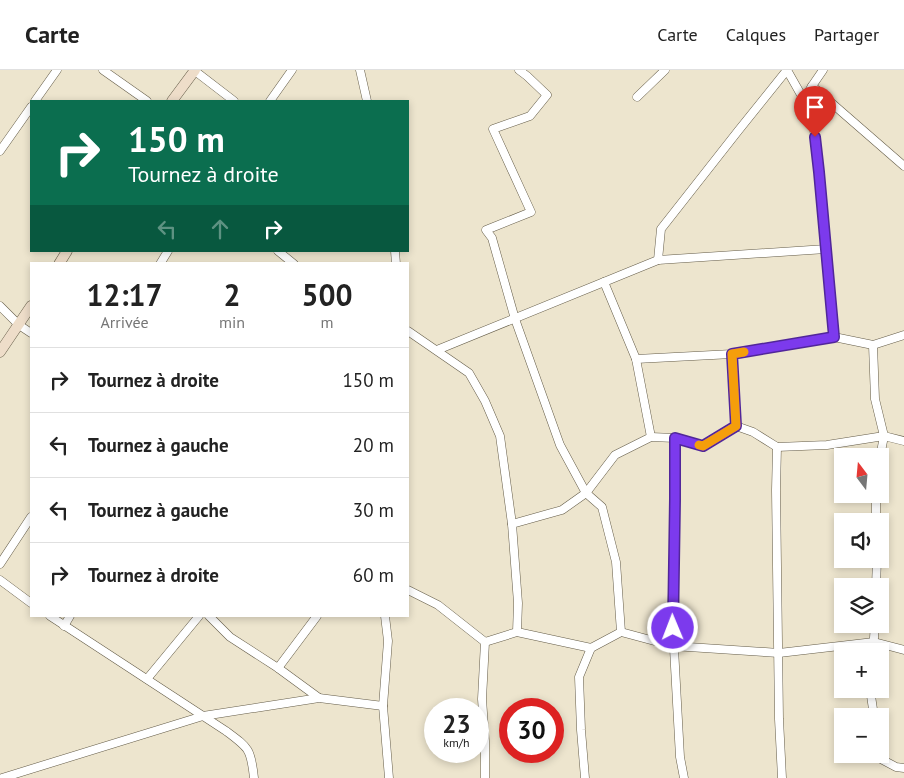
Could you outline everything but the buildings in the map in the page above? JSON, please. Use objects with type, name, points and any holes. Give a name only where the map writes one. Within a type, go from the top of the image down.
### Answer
[{"type":"main road","points":[[173,100],[195,71]]},
{"type":"main road","points":[[0,352],[30,308]]},
{"type":"street","points":[[36,100],[57,70]]},
{"type":"street","points":[[103,70],[145,100]]},
{"type":"street","points":[[271,100],[292,70]]},
{"type":"street","points":[[360,70],[367,100]]},
{"type":"street","points":[[518,70],[548,95],[530,116],[492,129],[531,212],[486,230],[492,238],[515,319],[560,445],[586,493],[602,507],[616,562],[621,632]]},
{"type":"street","points":[[637,97],[665,70]]},
{"type":"street","points":[[658,260],[661,229],[787,70],[804,100],[813,121],[834,337]]},
{"type":"street","points":[[804,100],[824,70]]},
{"type":"street","points":[[195,71],[233,100]]},
{"type":"street","points":[[812,86],[904,166]]},
{"type":"street","points":[[0,151],[30,108]]},
{"type":"street","points":[[437,350],[658,260],[826,249]]},
{"type":"street","points":[[279,252],[292,262]]},
{"type":"street","points":[[604,282],[636,359],[651,437]]},
{"type":"street","points":[[0,306],[19,325],[30,332]]},
{"type":"street","points":[[409,332],[468,373],[485,401],[500,436],[512,524],[518,603],[517,632]]},
{"type":"street","points":[[636,359],[732,354],[834,337],[873,345],[904,335]]},
{"type":"street","points":[[873,345],[875,399],[884,436],[882,448]]},
{"type":"street","points":[[732,354],[736,426]]},
{"type":"street","points":[[512,524],[562,510],[586,493],[615,455],[651,437],[675,438],[703,446],[736,426]]},
{"type":"street","points":[[736,426],[753,432],[778,448],[827,445],[884,436],[904,441]]},
{"type":"street","points":[[675,438],[672,612],[680,757],[684,778]]},
{"type":"street","points":[[778,448],[776,490],[779,719],[782,778]]},
{"type":"street","points":[[0,564],[30,518]]},
{"type":"street","points":[[0,580],[30,602]]},
{"type":"street","points":[[409,590],[438,605],[485,642]]},
{"type":"street","points":[[51,617],[242,743],[250,752],[254,778]]},
{"type":"street","points":[[64,626],[69,617]]},
{"type":"street","points":[[147,679],[198,617]]},
{"type":"street","points":[[210,617],[230,637],[278,668],[319,698]]},
{"type":"street","points":[[278,668],[316,617]]},
{"type":"street","points":[[385,617],[388,641],[383,706],[389,778]]},
{"type":"street","points":[[485,642],[517,632],[591,648]]},
{"type":"street","points":[[585,778],[579,677],[591,648],[621,632],[673,646],[779,653],[874,642],[904,650]]},
{"type":"street","points":[[874,633],[874,642]]},
{"type":"street","points":[[485,642],[482,699],[485,778]]},
{"type":"street","points":[[2,778],[203,716],[319,698],[383,706]]},
{"type":"street","points":[[888,763],[896,767],[904,768]]},
{"type":"slow traffic","points":[[699,445],[703,446],[736,426],[732,354],[744,352]]},
{"type":"route","points":[[673,628],[675,438],[703,446],[736,426],[732,354],[834,337],[815,137]]}]
